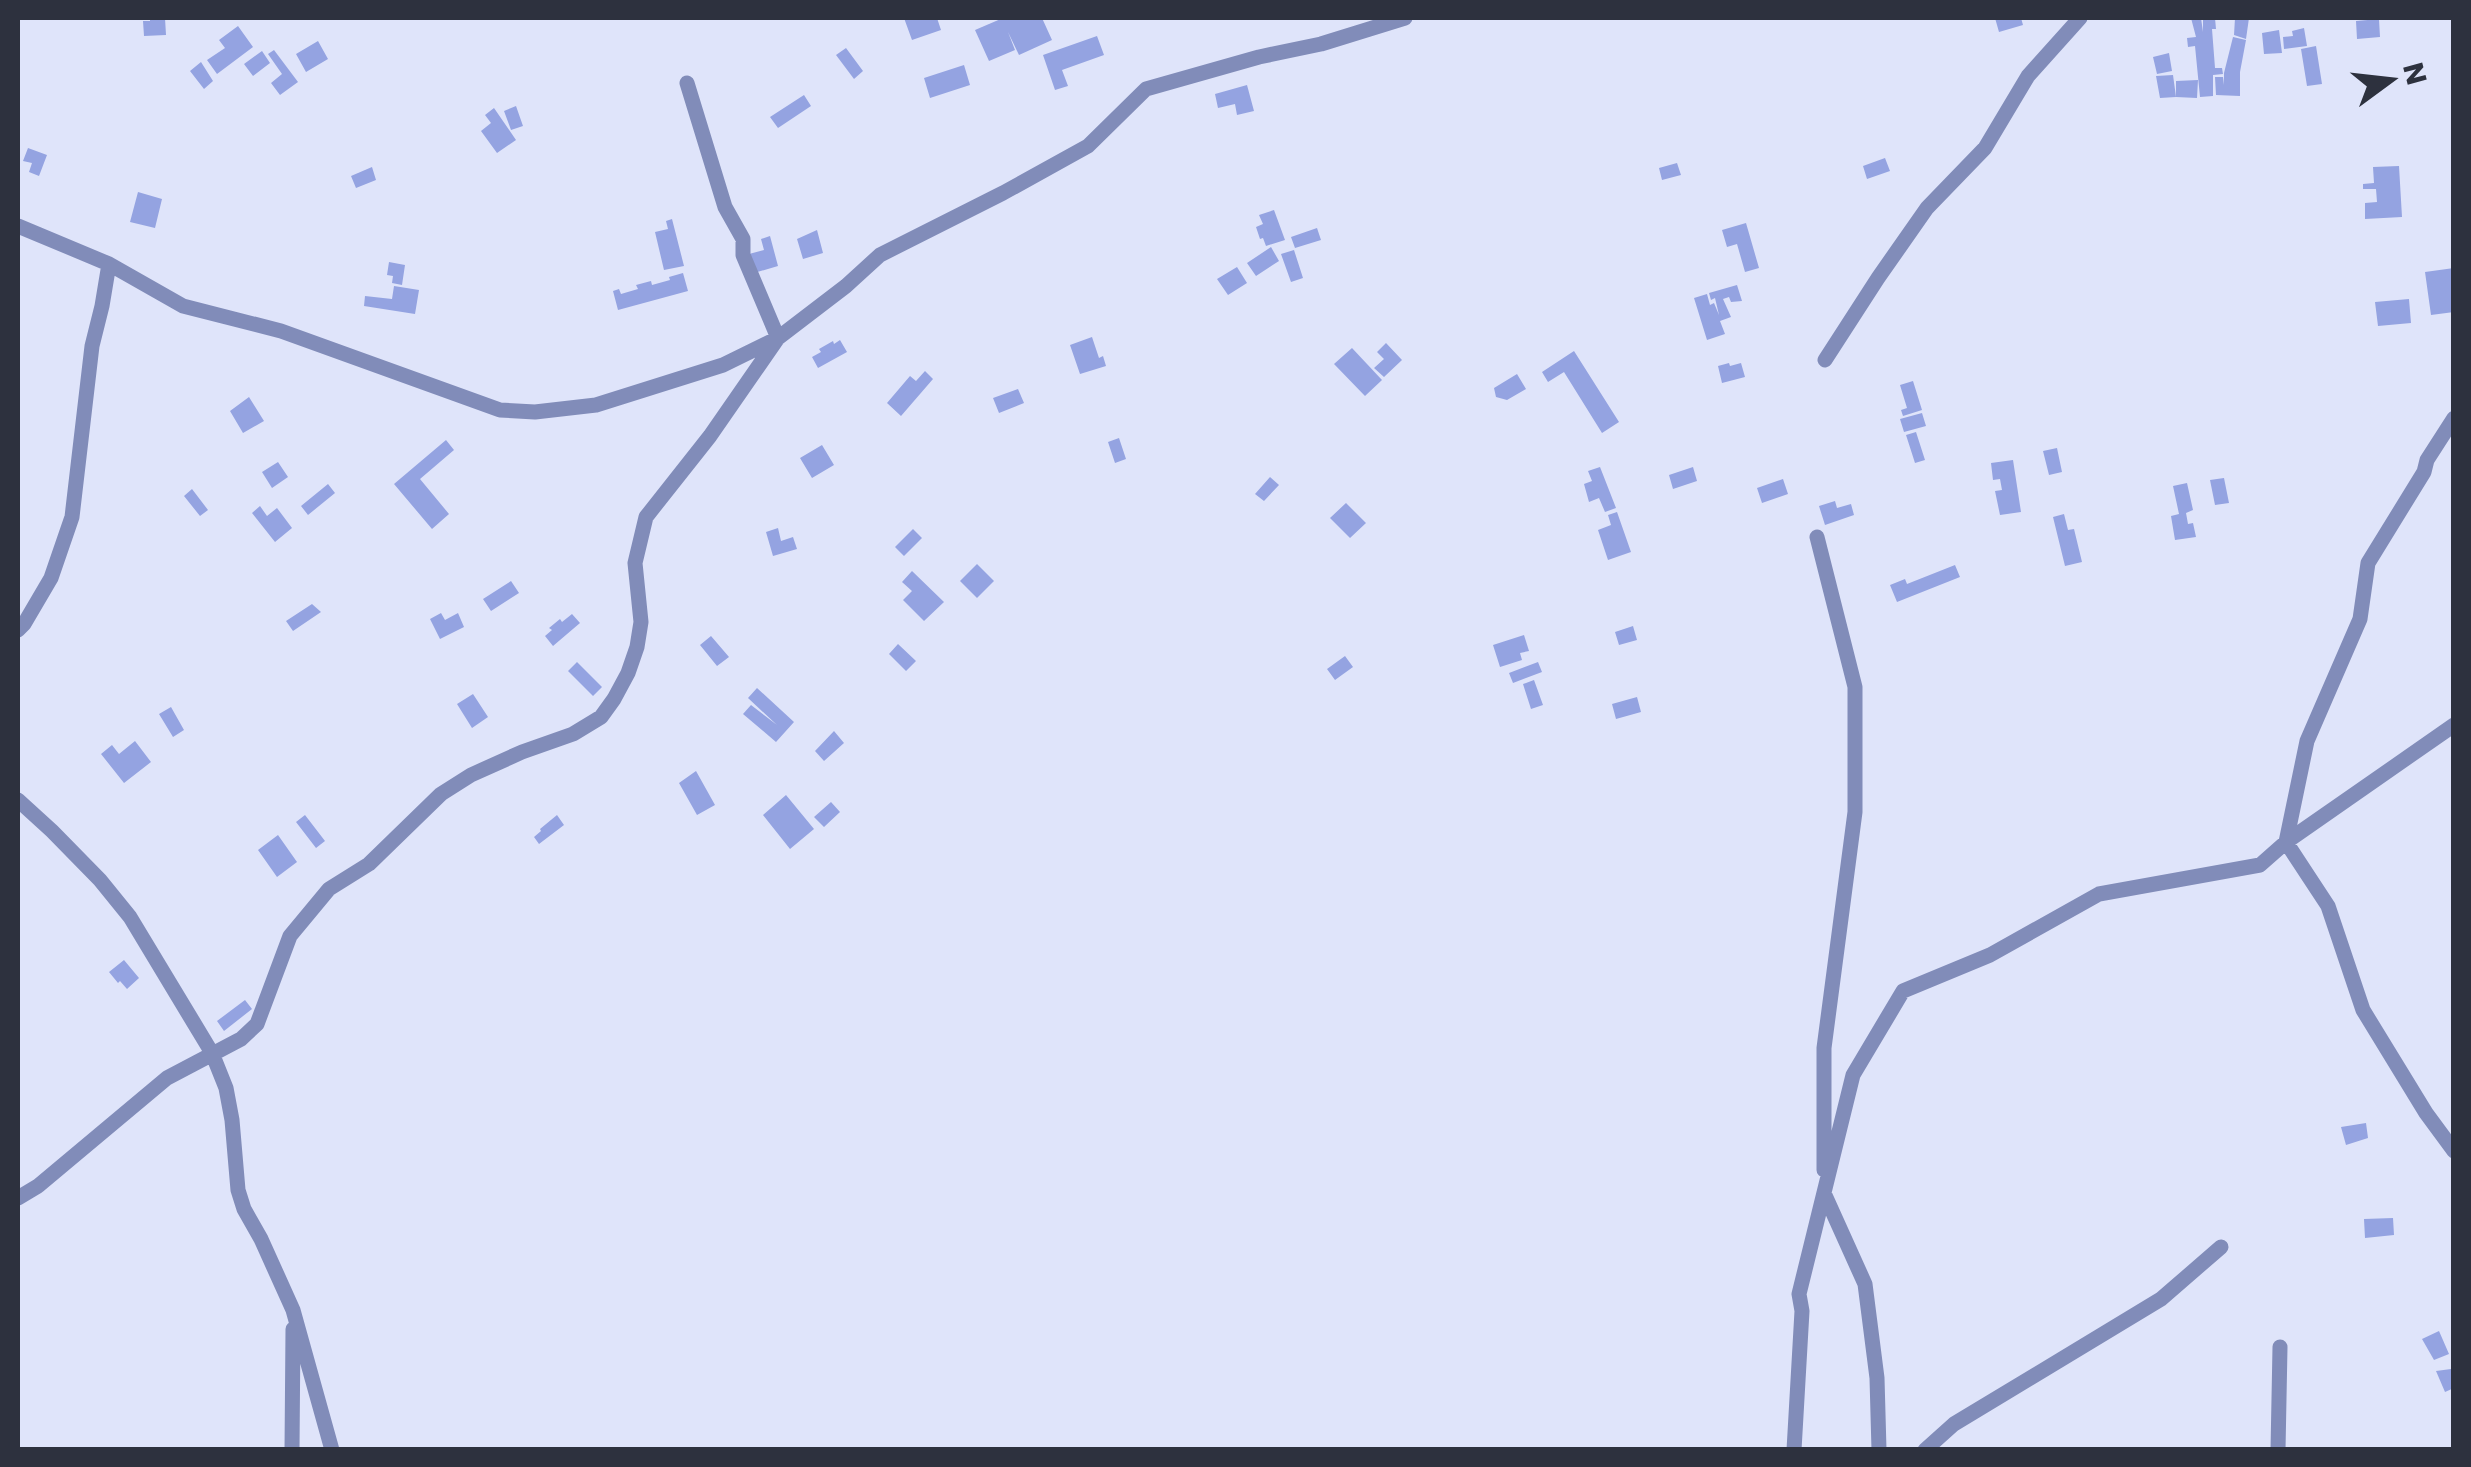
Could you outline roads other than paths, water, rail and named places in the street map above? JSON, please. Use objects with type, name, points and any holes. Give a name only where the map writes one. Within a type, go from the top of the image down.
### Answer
[{"type":"street","points":[[18,226],[108,264],[184,306],[281,330],[500,410],[534,412],[596,405],[723,365],[778,338],[880,255],[1088,146],[1146,89],[1405,18]]},
{"type":"street","points":[[1826,360],[1927,208],[1986,148],[2028,76],[2080,18]]},
{"type":"street","points":[[687,83],[725,207],[743,240],[742,255],[778,338]]},
{"type":"street","points":[[18,630],[51,578],[72,516],[92,346],[108,264]]},
{"type":"street","points":[[18,1198],[38,1186],[167,1078],[241,1039],[257,1024],[290,936],[329,890],[370,864],[442,794],[471,775],[573,734],[601,717],[628,673],[637,647],[640,622],[635,563],[646,517],[710,436],[778,338]]},
{"type":"street","points":[[2454,418],[2368,562],[2360,619],[2307,741],[2286,842],[2328,906],[2363,1010],[2454,1151]]},
{"type":"street","points":[[1817,537],[1855,686],[1855,812],[1824,1048],[1824,1194],[1865,1284],[1877,1378],[1879,1450]]},
{"type":"street","points":[[1794,1450],[1802,1311],[1799,1294],[1853,1075],[1903,991],[1990,955],[2099,894],[2260,865],[2286,842],[2454,725]]},
{"type":"street","points":[[18,800],[100,880],[130,917],[212,1053],[226,1088],[238,1190],[293,1310],[332,1450]]},
{"type":"street","points":[[1925,1450],[1954,1424],[2161,1298],[2221,1247]]},
{"type":"street","points":[[292,1450],[293,1310]]},
{"type":"street","points":[[2278,1450],[2280,1346]]}]
